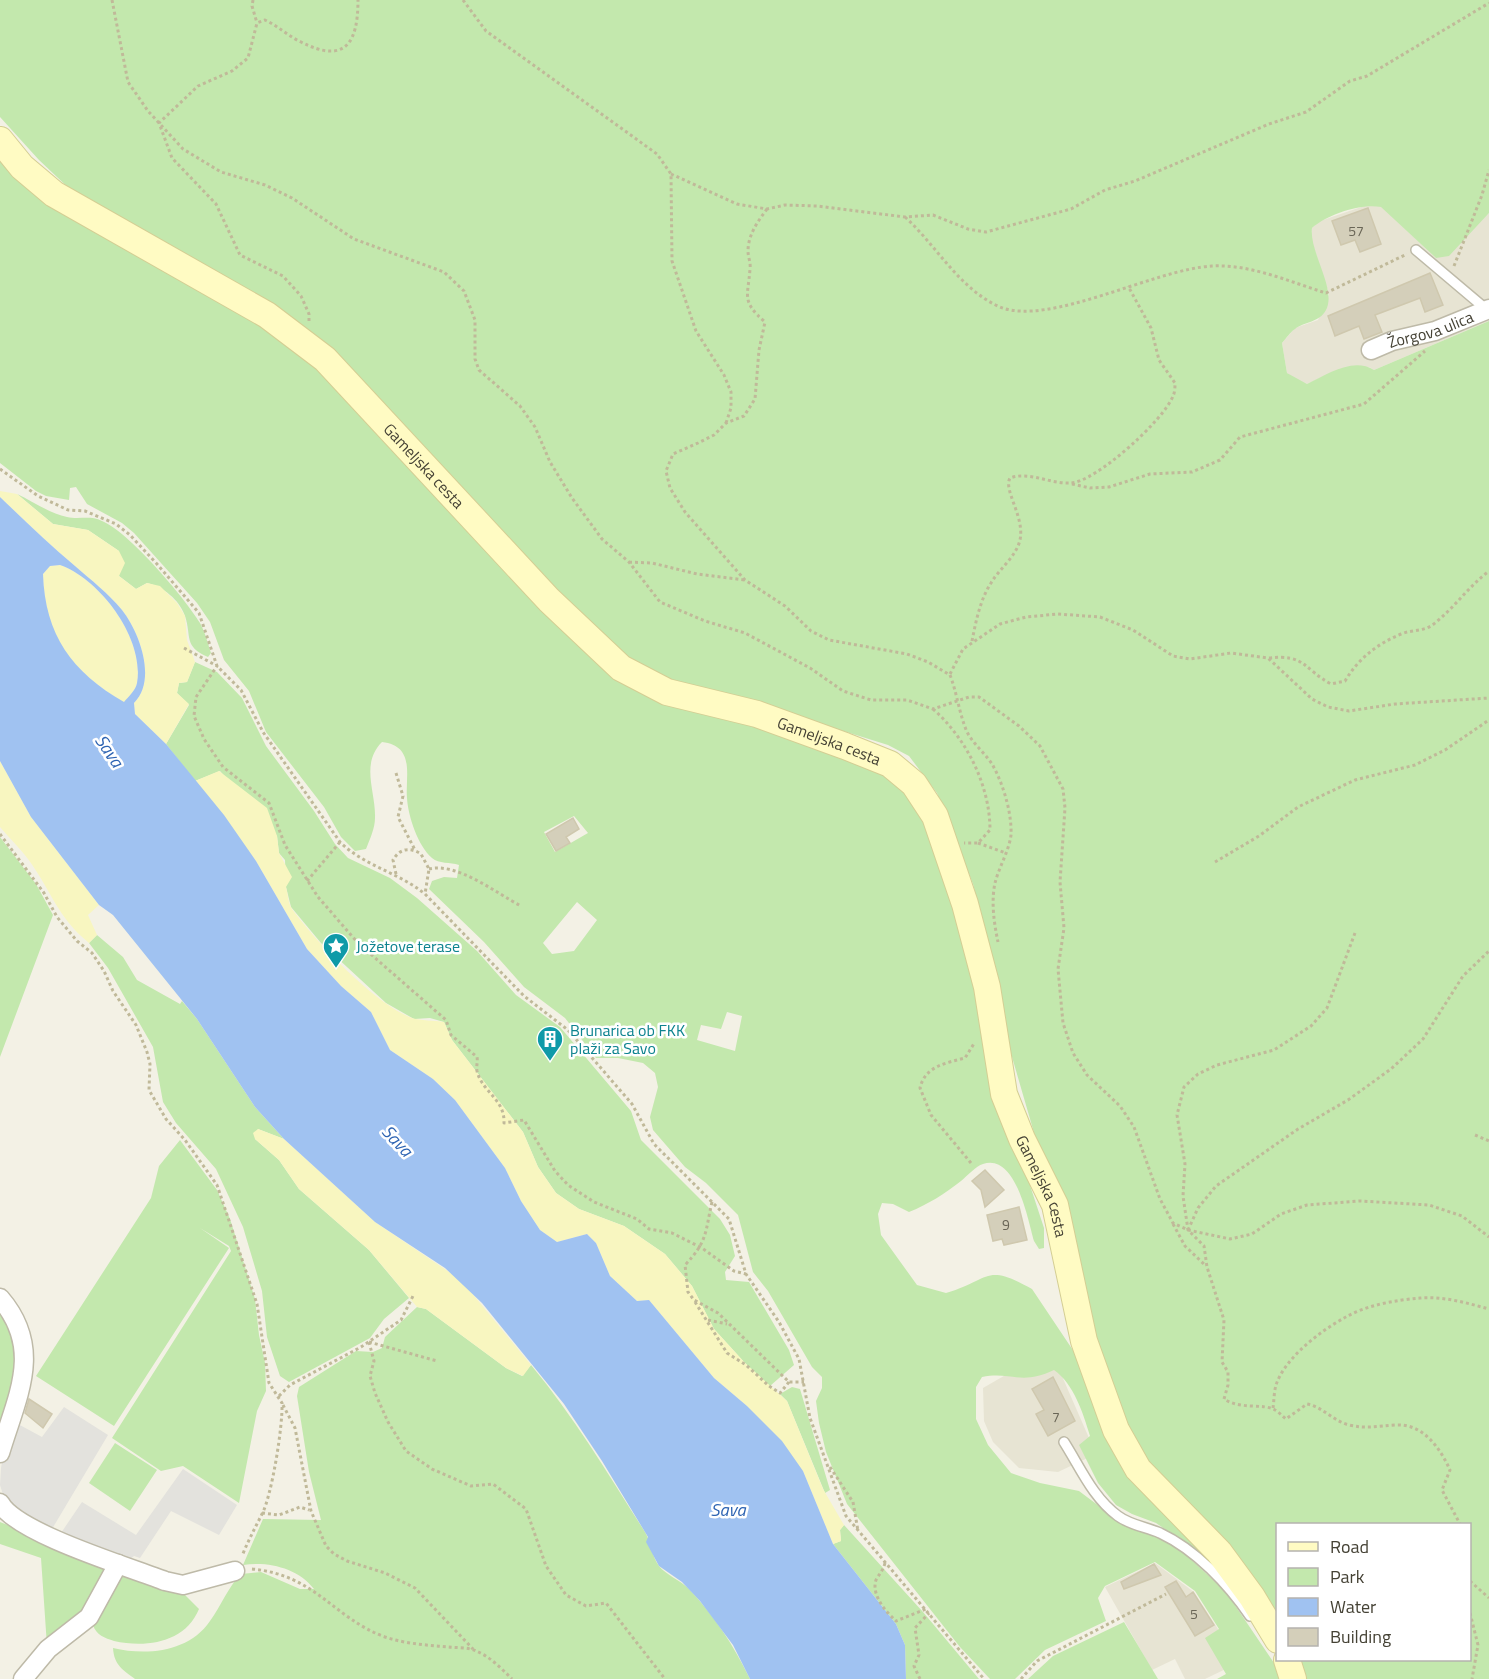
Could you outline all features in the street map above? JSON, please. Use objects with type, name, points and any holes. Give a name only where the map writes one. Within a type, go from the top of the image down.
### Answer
[{"type":"street","name":"Gameljska cesta","points":[[0,140],[22,167],[54,194],[236,297],[308,345],[354,388],[549,600],[621,668],[667,692],[757,714],[890,764],[903,773],[925,798],[944,837],[980,954],[999,1072],[1012,1116],[1054,1205],[1084,1341],[1122,1444],[1150,1483],[1219,1552],[1266,1634]]},
{"type":"street","name":"Žorgova ulica","points":[[1371,350],[1392,341],[1435,331],[1488,310]]},
{"type":"street","points":[[0,1298],[19,1325],[24,1341],[25,1363],[0,1453]]},
{"type":"street","points":[[0,1503],[8,1516],[38,1532],[118,1564],[183,1585],[235,1571]]},
{"type":"street","points":[[23,1679],[48,1649],[89,1617],[118,1564]]},
{"type":"street","points":[[1288,1661],[1293,1679]]},
{"type":"lane","points":[[1416,250],[1488,310]]},
{"type":"lane","points":[[1064,1442],[1105,1504],[1127,1521],[1160,1533],[1196,1557],[1228,1588],[1266,1634]]},
{"type":"path","points":[[112,0],[128,82],[159,123],[183,149],[221,172],[265,185],[292,198],[354,239],[444,272],[464,291],[476,320],[475,359],[479,370],[520,406],[535,427],[550,462],[572,498],[602,539],[629,562],[660,602],[705,621],[746,633],[810,668],[843,691],[871,700],[907,700],[933,709],[960,738],[977,772],[990,814],[990,830],[978,843]]},
{"type":"path","points":[[159,123],[198,86],[232,72],[248,58],[257,23],[252,6],[253,0]]},
{"type":"path","points":[[257,23],[265,20],[299,42],[315,48],[328,51],[342,49],[353,40],[357,29],[358,0]]},
{"type":"path","points":[[463,0],[486,31],[657,154],[671,174],[737,204],[767,208],[817,206],[905,217],[933,215],[968,229],[986,232],[1071,209],[1105,190],[1135,181],[1269,124],[1305,112],[1350,81],[1367,76],[1489,3]]},
{"type":"path","points":[[159,123],[172,158],[216,204],[240,255],[283,276],[301,296],[309,314],[308,345]]},
{"type":"path","points":[[1450,276],[1482,195],[1489,170]]},
{"type":"path","points":[[671,174],[672,261],[696,331],[724,375],[731,392],[731,408],[726,423]]},
{"type":"path","points":[[767,208],[755,225],[748,250],[751,268],[745,294],[751,310],[765,322],[759,350],[755,399],[744,416],[726,423],[714,435],[673,454],[666,471],[670,488],[685,512],[745,580],[785,606],[811,631],[829,640],[907,654],[928,662],[950,675]]},
{"type":"path","points":[[905,217],[965,285],[1000,307],[1019,311],[1044,311],[1154,277],[1212,266],[1253,270],[1326,293],[1416,250]]},
{"type":"path","points":[[1071,484],[1092,476],[1136,441],[1164,411],[1174,396],[1175,382],[1159,360],[1151,328],[1128,286]]},
{"type":"path","points":[[972,641],[980,609],[990,585],[1020,543],[1022,528],[1018,510],[1008,491],[1008,483],[1017,476],[1090,488],[1109,487],[1150,474],[1192,472],[1220,460],[1240,437],[1364,404],[1428,349],[1435,331]]},
{"type":"path","points":[[0,469],[38,496],[68,510],[101,517],[130,535],[199,613],[217,666]]},
{"type":"path","points":[[629,562],[652,563],[697,574],[745,580]]},
{"type":"path","points":[[999,944],[994,924],[995,884],[1011,835],[1002,786],[992,763],[969,735],[950,675],[956,659],[972,641],[1000,624],[1026,617],[1058,614],[1100,617],[1134,630],[1173,656],[1190,659],[1232,653],[1268,658],[1285,656],[1302,661],[1318,677],[1331,684],[1345,681],[1356,663],[1374,649],[1402,633],[1420,631],[1434,624],[1489,572]]},
{"type":"path","points":[[184,648],[217,666],[241,690],[263,732],[340,842],[354,856],[396,874],[425,894],[524,996],[568,1030],[632,1104],[654,1144],[729,1219],[746,1274],[799,1359],[810,1418],[829,1467],[838,1500],[858,1532],[984,1679]]},
{"type":"path","points":[[1268,658],[1312,699],[1328,707],[1349,711],[1395,704],[1489,698]]},
{"type":"path","points":[[217,666],[196,697],[194,716],[204,739],[223,767],[269,803],[285,845],[318,897],[358,943],[446,1020],[452,1035],[477,1057],[477,1071],[500,1104],[504,1113],[504,1123],[524,1120],[555,1171],[568,1185],[609,1209],[637,1219],[649,1229],[672,1233],[702,1248],[734,1271],[746,1274]]},
{"type":"path","points":[[933,709],[979,697],[991,703],[1040,746],[1056,771],[1063,789],[1065,808],[1060,882],[1064,928],[1058,969],[1063,1023],[1073,1053],[1087,1075],[1120,1106],[1134,1127],[1160,1199],[1185,1246],[1207,1267]]},
{"type":"path","points":[[1215,862],[1259,836],[1298,807],[1355,780],[1415,765],[1445,750],[1489,720]]},
{"type":"path","points":[[396,773],[403,796],[398,818],[415,850],[426,860],[429,869],[425,894]]},
{"type":"path","points":[[0,834],[44,893],[57,917],[77,941],[92,953],[104,971],[113,991],[136,1025],[147,1052],[150,1064],[149,1090],[166,1119],[185,1140],[217,1185],[257,1304],[269,1383],[279,1396],[295,1428],[302,1453],[303,1483],[310,1511],[326,1546],[334,1554],[385,1573],[416,1588],[473,1649],[486,1656],[512,1679]]},
{"type":"path","points":[[944,837],[962,843],[978,843],[1006,853]]},
{"type":"path","points":[[307,881],[340,842]]},
{"type":"path","points":[[396,874],[393,866],[396,854],[408,849],[415,850]]},
{"type":"path","points":[[429,869],[436,867],[455,872],[482,883],[521,906]]},
{"type":"path","points":[[1355,933],[1327,1008],[1311,1026],[1274,1050],[1217,1065],[1198,1074],[1184,1088],[1178,1115],[1185,1164],[1183,1196],[1188,1230],[1204,1246],[1207,1267],[1224,1320],[1222,1362],[1228,1372],[1228,1385],[1224,1399],[1231,1404],[1249,1408],[1274,1408],[1286,1419],[1307,1404],[1317,1406],[1345,1424],[1377,1428],[1395,1425],[1419,1430],[1440,1450],[1450,1470],[1442,1490],[1459,1523]]},
{"type":"path","points":[[1188,1230],[1198,1208],[1216,1186],[1298,1129],[1348,1100],[1392,1069],[1424,1039],[1463,976],[1489,951]]},
{"type":"path","points":[[971,1163],[931,1115],[920,1088],[927,1073],[947,1062],[965,1058],[978,1040],[993,1036]]},
{"type":"path","points":[[1475,1136],[1489,1141]]},
{"type":"path","points":[[712,1201],[709,1227],[702,1248],[685,1265],[688,1292],[727,1353],[746,1365],[780,1393],[789,1382]]},
{"type":"path","points":[[1173,1223],[1188,1230],[1230,1239],[1252,1234],[1281,1214],[1307,1205],[1360,1201],[1429,1205],[1462,1216],[1489,1237]]},
{"type":"path","points":[[279,1396],[290,1385],[369,1342],[401,1320],[413,1296]]},
{"type":"path","points":[[1274,1408],[1276,1386],[1285,1368],[1295,1356],[1345,1317],[1380,1304],[1422,1298],[1457,1301],[1489,1309]]},
{"type":"path","points":[[694,1300],[712,1308],[789,1382],[804,1382]]},
{"type":"path","points":[[708,1320],[729,1324]]},
{"type":"path","points":[[369,1342],[437,1360]]},
{"type":"path","points":[[369,1342],[374,1361],[370,1376],[375,1393],[388,1422],[406,1452],[432,1469],[471,1486],[493,1484],[526,1509],[546,1566],[566,1595],[586,1605],[606,1603],[665,1679]]},
{"type":"path","points":[[282,1403],[280,1429],[262,1513],[255,1523],[235,1571],[265,1570],[290,1577],[309,1586],[354,1621],[383,1636],[408,1644],[473,1649]]},
{"type":"path","points":[[829,1467],[853,1502],[858,1532]]},
{"type":"path","points":[[262,1513],[279,1515],[300,1507],[310,1511]]},
{"type":"path","points":[[885,1561],[874,1588],[884,1609],[896,1621],[927,1611]]},
{"type":"path","points":[[1471,1582],[1489,1598]]},
{"type":"path","points":[[1021,1679],[1037,1661],[1166,1594]]},
{"type":"path","points":[[920,1679],[914,1666],[919,1655],[915,1628],[927,1611]]},
{"type":"path","points":[[1471,1616],[1479,1645],[1473,1679]]},
{"type":"shaded area","points":[[1370,204],[1382,207],[1436,258],[1489,213],[1489,321],[1374,370],[1369,367],[1336,371],[1307,384],[1287,373],[1282,343],[1295,328],[1318,320],[1329,294],[1311,239],[1312,228],[1320,221]]},
{"type":"shaded area","points":[[1058,1367],[1096,1454],[1058,1472],[1019,1468],[993,1442],[984,1421],[983,1388],[1009,1373]]},
{"type":"shaded area","points":[[64,1407],[108,1435],[52,1529],[33,1521],[5,1501],[0,1485],[1,1468],[4,1450],[18,1424],[42,1437]]},
{"type":"shaded area","points":[[183,1469],[237,1505],[219,1535],[171,1511],[140,1558],[134,1556],[129,1560],[61,1533],[82,1502],[136,1535]]},
{"type":"shaded area","points":[[1155,1563],[1194,1592],[1218,1629],[1234,1665],[1205,1679],[1185,1679],[1175,1659],[1152,1670],[1105,1587]]},
{"type":"green space","points":[[0,0],[1489,0],[1489,213],[1449,256],[1436,258],[1381,207],[1355,208],[1319,223],[1312,228],[1312,238],[1326,281],[1328,301],[1326,310],[1316,320],[1293,330],[1282,343],[1287,373],[1307,384],[1349,366],[1366,366],[1374,370],[1489,321],[1489,1679],[1302,1679],[1296,1661],[1471,1661],[1471,1523],[1276,1523],[1276,1618],[1242,1561],[1206,1520],[1159,1482],[1119,1425],[1010,1050],[999,987],[973,884],[937,793],[909,756],[888,745],[776,710],[679,685],[624,656],[565,601],[482,508],[346,365],[75,194],[39,160],[0,117]]},
{"type":"green space","points":[[0,152],[109,236],[312,356],[590,654],[774,729],[888,770],[927,823],[964,928],[997,1085],[1044,1228],[1044,1248],[1039,1249],[1034,1241],[1019,1190],[1012,1178],[1004,1168],[994,1163],[980,1165],[942,1194],[909,1212],[893,1204],[882,1203],[878,1214],[881,1235],[917,1285],[946,1293],[996,1275],[1005,1276],[1032,1289],[1210,1555],[1204,1556],[1156,1523],[1116,1505],[1098,1483],[1079,1445],[1090,1436],[1084,1418],[1067,1383],[1054,1370],[1043,1375],[1024,1378],[982,1377],[976,1387],[976,1419],[988,1445],[1011,1473],[1040,1483],[1079,1491],[1115,1518],[1160,1536],[1181,1550],[1226,1592],[1274,1663],[1279,1679],[1217,1679],[1226,1674],[1205,1638],[1219,1629],[1195,1591],[1155,1562],[1105,1586],[1098,1598],[1106,1621],[1045,1650],[1015,1679],[990,1679],[960,1647],[847,1504],[826,1452],[819,1423],[816,1401],[822,1388],[822,1377],[812,1367],[768,1291],[753,1272],[738,1215],[706,1183],[685,1167],[653,1130],[650,1117],[658,1087],[655,1073],[643,1063],[618,1058],[596,1058],[565,1018],[524,987],[484,942],[429,889],[432,881],[444,877],[457,878],[459,865],[435,860],[422,846],[409,813],[406,764],[400,749],[382,742],[375,751],[370,769],[375,808],[374,826],[366,849],[355,851],[341,837],[324,807],[266,732],[249,691],[224,660],[210,622],[197,603],[134,533],[122,523],[87,504],[76,487],[70,488],[69,500],[46,496],[0,463]],"holes":[[[574,816],[588,833],[555,852],[544,832]],[[577,902],[597,920],[574,951],[552,954],[543,943]],[[727,1012],[742,1016],[735,1051],[697,1040],[701,1025],[721,1029]]]},
{"type":"green space","points":[[17,494],[61,515],[102,521],[127,538],[156,567],[193,612],[200,623],[211,653],[208,657],[192,645],[185,616],[179,604],[170,595],[159,587],[147,583],[136,589],[119,576],[119,551],[88,530],[53,524]]},
{"type":"green space","points":[[195,662],[217,672],[242,698],[266,746],[314,811],[335,844],[348,858],[390,878],[417,898],[477,951],[516,995],[560,1027],[631,1111],[641,1140],[720,1219],[730,1235],[735,1256],[725,1272],[726,1280],[749,1282],[789,1350],[794,1365],[770,1386],[714,1329],[692,1286],[665,1254],[624,1226],[579,1209],[556,1193],[538,1167],[523,1132],[452,1040],[444,1022],[430,1018],[414,1019],[386,1003],[321,943],[291,907],[286,887],[285,860],[279,853],[277,836],[220,771],[195,781],[166,744],[189,705],[177,693],[179,683],[187,682]]},
{"type":"green space","points":[[0,837],[36,884],[53,915],[0,1057]]},
{"type":"green space","points":[[97,935],[123,957],[137,980],[180,1004],[182,1001],[197,1019],[255,1107],[284,1139],[258,1129],[255,1139],[279,1160],[299,1189],[369,1250],[409,1298],[384,1319],[370,1338],[289,1382],[280,1376],[267,1337],[262,1291],[243,1227],[216,1169],[176,1123],[163,1102],[153,1047],[108,968],[89,943]]},
{"type":"green space","points":[[180,1140],[217,1190],[230,1219],[255,1299],[265,1363],[266,1391],[257,1411],[239,1503],[183,1466],[161,1471],[112,1438],[231,1251],[229,1246],[200,1228],[229,1248],[114,1426],[36,1376],[151,1198],[159,1166]]},
{"type":"green space","points":[[417,1307],[426,1309],[506,1368],[522,1376],[531,1365],[577,1426],[645,1532],[659,1566],[688,1588],[715,1620],[750,1679],[135,1679],[120,1666],[115,1659],[113,1648],[140,1652],[153,1651],[179,1645],[191,1639],[210,1621],[241,1574],[261,1572],[300,1589],[314,1589],[291,1571],[272,1565],[243,1565],[263,1519],[321,1520],[309,1472],[297,1396],[299,1387],[356,1351],[373,1352],[382,1348],[385,1337]]},
{"type":"green space","points":[[0,1311],[21,1351],[0,1435]]},
{"type":"green space","points":[[792,1387],[800,1389],[830,1490],[825,1493],[787,1401],[780,1394]]},
{"type":"green space","points":[[115,1443],[157,1470],[130,1511],[89,1483]]},
{"type":"green space","points":[[0,1522],[107,1564],[98,1596],[47,1646],[41,1558],[0,1544]]},
{"type":"green space","points":[[844,1525],[923,1612],[979,1679],[906,1679],[905,1645],[896,1624],[833,1544],[841,1541],[840,1530]]},
{"type":"green space","points":[[120,1574],[181,1591],[199,1609],[184,1629],[163,1640],[139,1644],[114,1641],[104,1637],[96,1631],[93,1625]]},
{"type":"green space","points":[[1124,1622],[1158,1679],[1028,1679],[1053,1656]]},
{"type":"sand","points":[[0,491],[17,494],[53,524],[88,530],[119,551],[125,563],[119,576],[136,589],[147,583],[160,586],[177,603],[185,616],[187,640],[195,662],[187,682],[179,683],[177,693],[189,704],[166,744],[135,714],[134,703],[141,693],[145,670],[140,643],[129,620],[105,592],[0,497]]},
{"type":"sand","points":[[60,565],[90,583],[104,597],[127,630],[138,666],[134,691],[124,703],[89,678],[64,650],[56,634],[49,617],[43,574],[50,566]]},
{"type":"sand","points":[[0,761],[31,817],[99,905],[88,915],[97,935],[89,943],[69,923],[36,870],[0,827]]},
{"type":"sand","points":[[219,771],[267,808],[277,836],[279,853],[292,877],[286,887],[290,904],[316,938],[347,971],[397,1011],[416,1019],[444,1022],[452,1040],[523,1132],[538,1167],[556,1193],[579,1209],[624,1226],[665,1254],[692,1286],[714,1329],[745,1363],[787,1401],[823,1489],[844,1525],[840,1530],[841,1541],[833,1544],[803,1471],[747,1406],[714,1378],[649,1300],[637,1301],[610,1276],[596,1243],[587,1234],[557,1242],[540,1230],[521,1201],[505,1168],[455,1100],[433,1079],[390,1050],[371,1012],[341,986],[307,949],[256,861],[195,781]]},
{"type":"sand","points":[[258,1129],[284,1139],[375,1222],[461,1280],[531,1365],[523,1376],[506,1368],[426,1309],[417,1307],[369,1250],[299,1189],[279,1160],[255,1139],[253,1133]]},
{"type":"water","name":"Sava","points":[[0,497],[122,610],[140,643],[145,670],[141,693],[134,703],[135,714],[166,744],[224,815],[256,861],[307,949],[341,986],[371,1012],[390,1050],[433,1079],[455,1100],[505,1168],[521,1201],[540,1230],[557,1242],[587,1234],[596,1243],[610,1276],[637,1301],[649,1300],[714,1378],[747,1406],[782,1441],[803,1471],[833,1544],[896,1624],[905,1645],[906,1679],[750,1679],[733,1645],[700,1601],[682,1582],[659,1566],[646,1542],[648,1537],[564,1404],[482,1303],[445,1268],[375,1222],[284,1139],[255,1107],[197,1019],[113,915],[99,905],[31,817],[0,761]],"holes":[[[60,565],[75,572],[104,597],[127,630],[134,648],[138,666],[137,683],[134,691],[124,702],[90,678],[76,664],[65,650],[49,616],[43,574],[50,566]]]},
{"type":"building","points":[[1368,208],[1381,244],[1360,252],[1355,240],[1341,245],[1332,221]]},
{"type":"building","points":[[1430,273],[1443,305],[1425,312],[1420,298],[1375,315],[1382,332],[1364,339],[1359,326],[1335,336],[1328,316]]},
{"type":"building","points":[[573,818],[579,829],[566,837],[570,843],[556,851],[546,834]]},
{"type":"building","points":[[985,1170],[1004,1190],[985,1207],[981,1190],[972,1181]]},
{"type":"building","points":[[1019,1207],[1027,1240],[1004,1245],[1002,1239],[993,1241],[987,1215]]},
{"type":"building","points":[[1053,1377],[1075,1421],[1048,1436],[1036,1414],[1044,1410],[1032,1389]]},
{"type":"building","points":[[29,1399],[52,1414],[43,1428],[25,1413]]},
{"type":"building","points":[[1154,1564],[1161,1575],[1124,1589],[1121,1582]]},
{"type":"building","points":[[1176,1581],[1186,1597],[1193,1592],[1214,1625],[1195,1636],[1165,1587]]},
{"type":"place","name":"Jožetove terase","points":[[336,969]]},
{"type":"place","name":"Brunarica ob FKK plaži za Savo","points":[[550,1062]]}]
